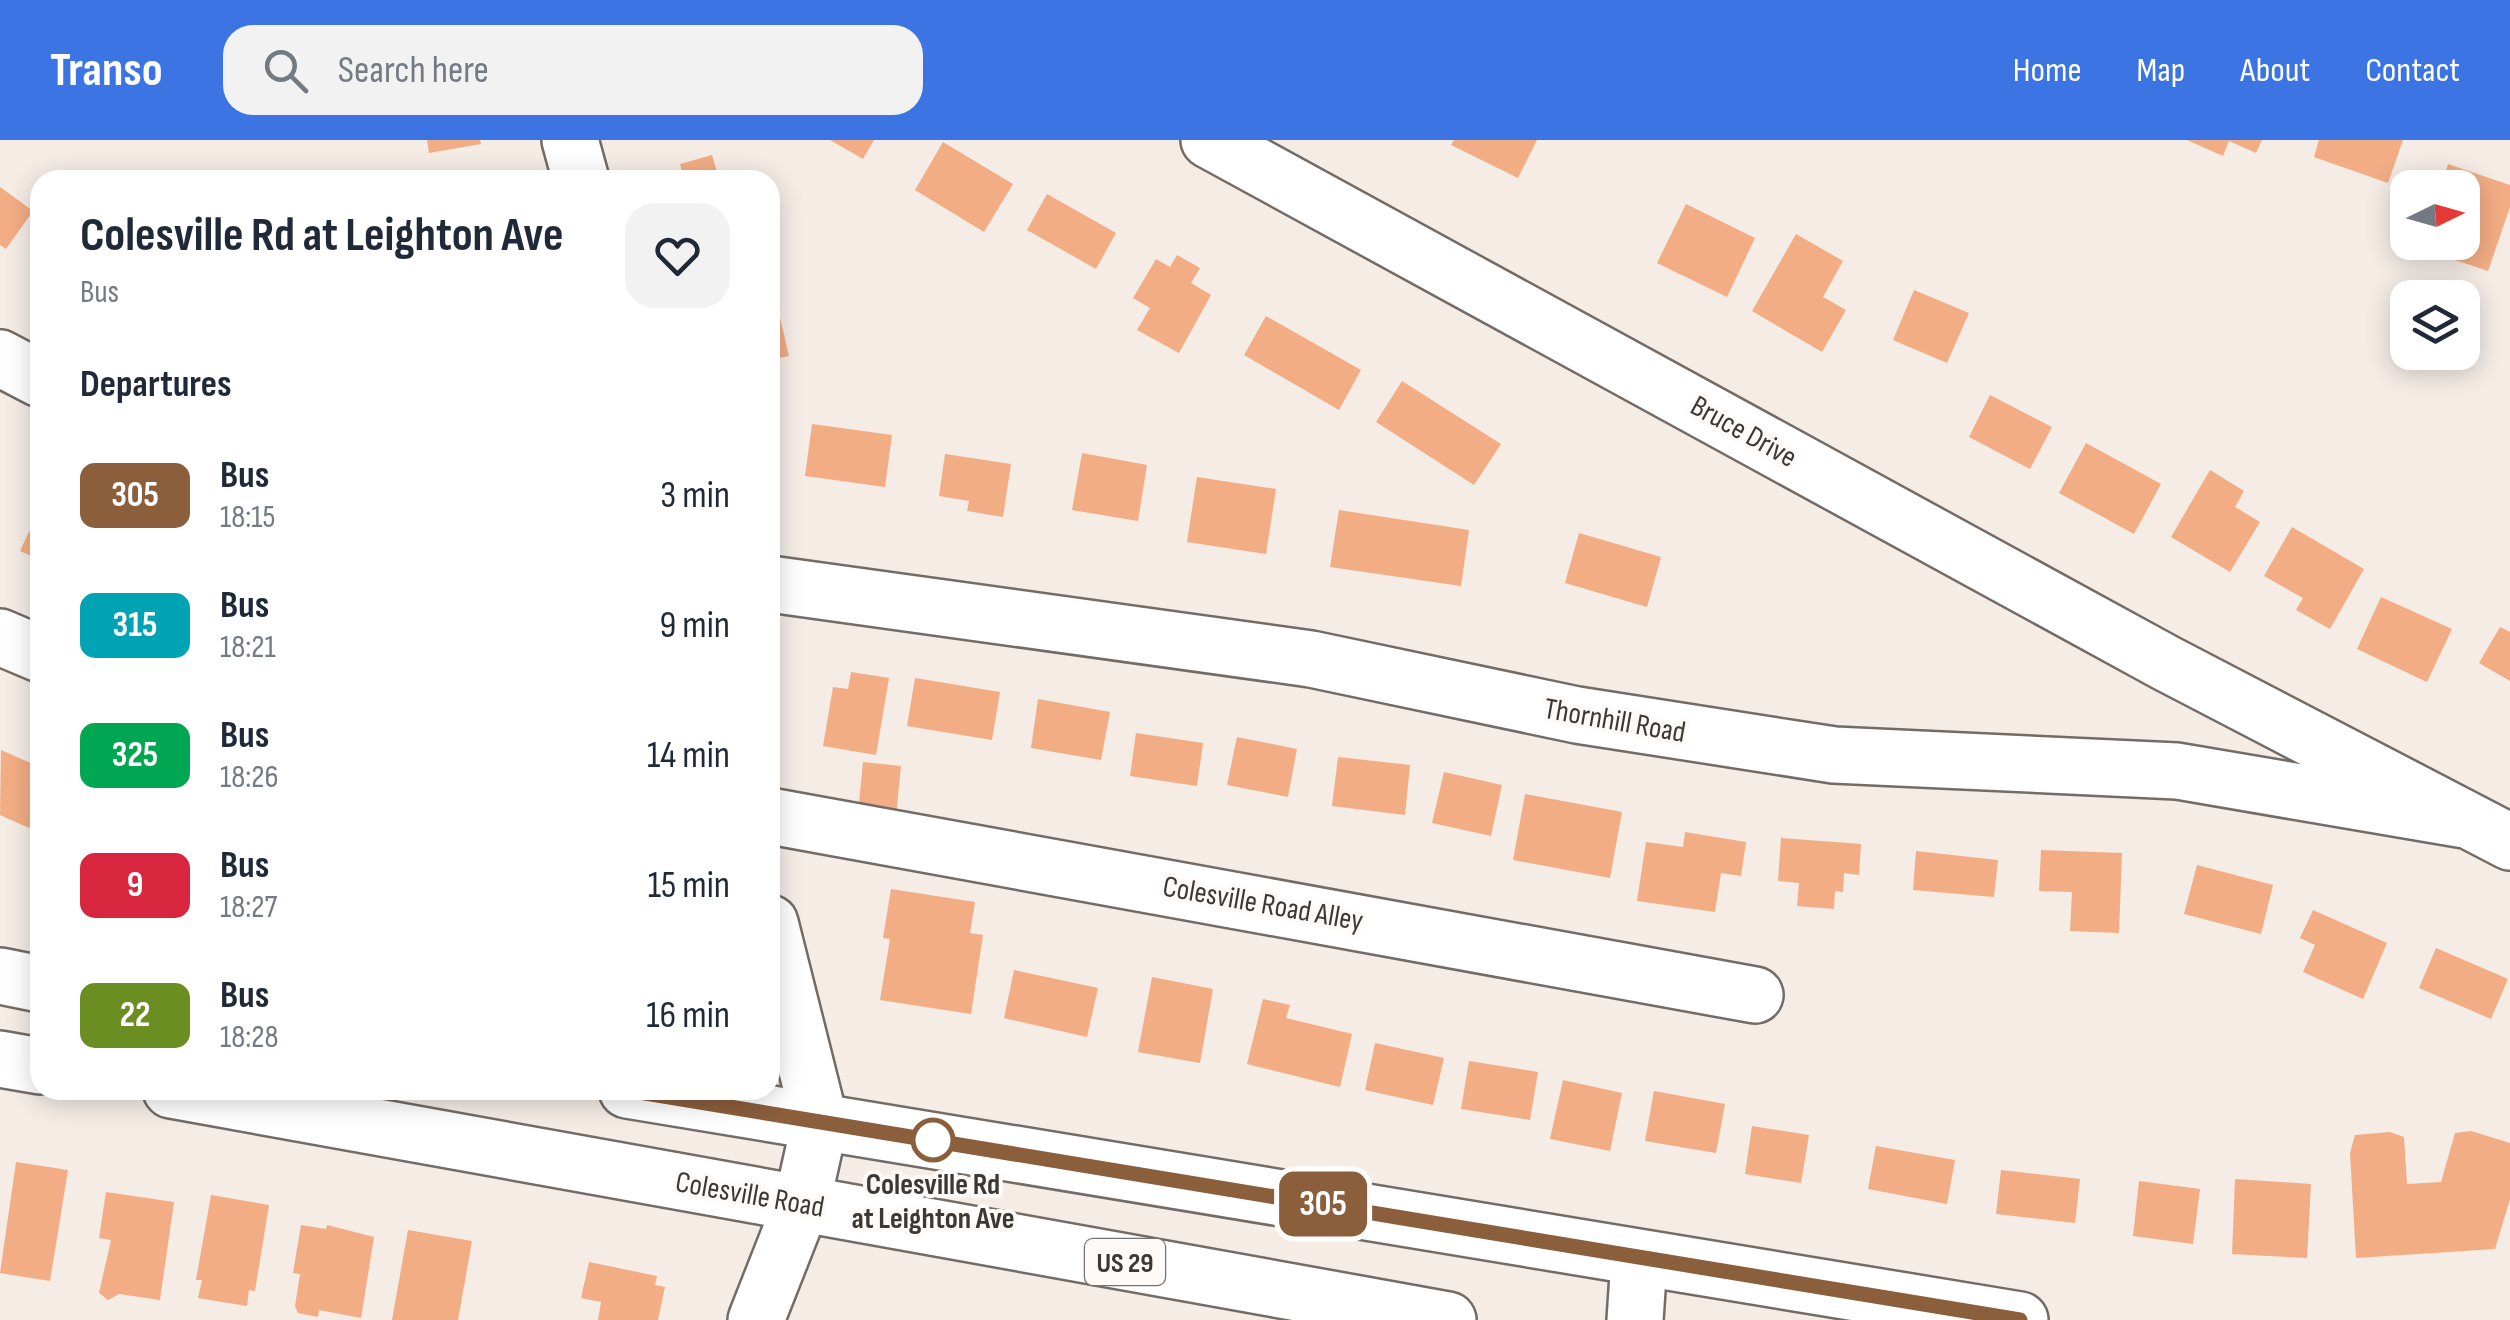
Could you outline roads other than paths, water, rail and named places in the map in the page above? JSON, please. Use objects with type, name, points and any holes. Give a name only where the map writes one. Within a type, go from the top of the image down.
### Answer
[{"type":"main road","points":[[570,140],[578,170]]},
{"type":"main road","name":"Bruce Drive","points":[[1209,140],[2487,831]]},
{"type":"main road","points":[[0,358],[30,374]]},
{"type":"main road","name":"Thornhill Road","points":[[780,585],[1311,659],[1577,715],[1834,755],[2177,771],[2258,783],[2487,831]]},
{"type":"main road","points":[[0,637],[30,650]]},
{"type":"main road","points":[[2258,783],[2277,751],[2280,722]]},
{"type":"main road","name":"Colesville Road Alley","points":[[780,818],[1755,995]]},
{"type":"main road","points":[[756,1320],[802,1204],[820,1122],[780,963]]},
{"type":"main road","points":[[0,976],[30,982]]},
{"type":"main road","points":[[0,1059],[30,1064]]},
{"type":"main road","name":"Colesville Road","points":[[226,1100],[1448,1320]]},
{"type":"main road","points":[[687,1100],[2020,1320]]},
{"type":"main road","points":[[1635,1320],[1639,1260]]},
{"type":"place","name":"Colesville Rd at Leighton Ave","points":[[933,1140]]}]
